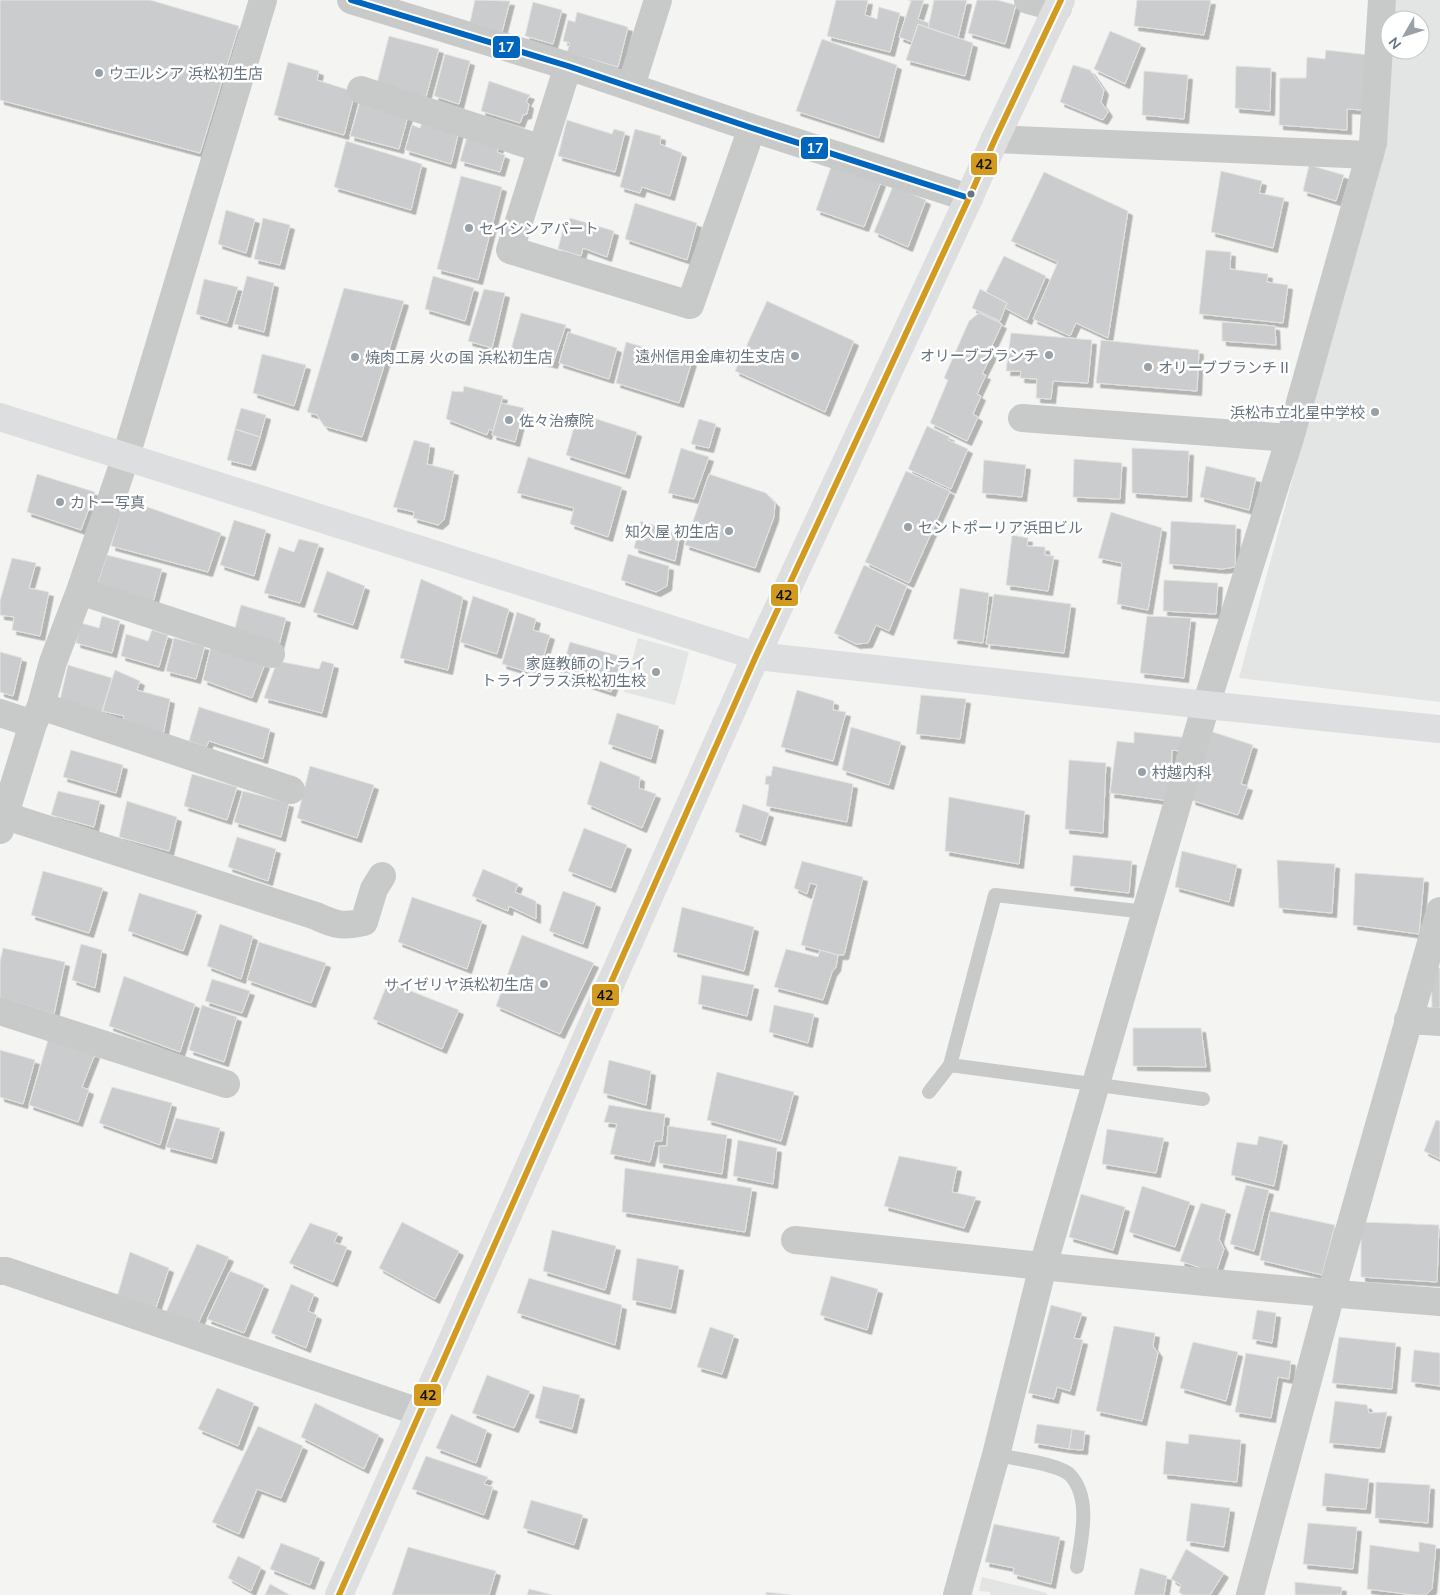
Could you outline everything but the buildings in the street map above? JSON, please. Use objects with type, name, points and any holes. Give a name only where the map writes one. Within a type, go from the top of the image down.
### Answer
[{"type":"main road","points":[[339,1595],[756,656],[995,139],[1060,4]]},
{"type":"main road","points":[[0,417],[756,656],[1206,705],[1440,728]]},
{"type":"street","points":[[263,0],[126,456],[80,591],[53,662],[2,820],[348,926],[364,922],[374,889],[382,876]]},
{"type":"street","points":[[351,0],[631,86],[752,128],[969,198]]},
{"type":"street","points":[[631,86],[658,0]]},
{"type":"street","points":[[1028,0],[1060,4]]},
{"type":"street","points":[[956,1595],[996,1455],[1043,1266],[1206,705],[1290,438],[1370,155],[1373,143],[1382,0]]},
{"type":"street","points":[[568,66],[510,250],[690,306],[752,128]]},
{"type":"street","points":[[361,90],[542,149]]},
{"type":"street","points":[[995,139],[1370,155]]},
{"type":"street","points":[[1022,418],[1290,438]]},
{"type":"street","points":[[80,591],[271,654]]},
{"type":"street","points":[[0,713],[37,715],[291,790]]},
{"type":"street","points":[[1250,1595],[1331,1294],[1440,911]]},
{"type":"street","points":[[0,1011],[226,1084]]},
{"type":"street","points":[[1408,1020],[1440,1022]]},
{"type":"street","points":[[795,1240],[1331,1294],[1440,1302]]},
{"type":"street","points":[[0,1271],[15,1274],[419,1412]]},
{"type":"lane","points":[[929,1092],[950,1065],[995,894],[1146,912]]},
{"type":"lane","points":[[950,1065],[1203,1099]]},
{"type":"lane","points":[[996,1455],[1028,1460],[1069,1474],[1080,1491],[1084,1522],[1077,1567]]},
{"type":"shaded area","name":"浜松市立北星中学校","points":[[1393,0],[1440,0],[1440,702],[1239,678],[1382,146],[1389,60],[1430,60],[1430,10],[1392,10]]},
{"type":"shaded area","name":"家庭教師のトライ トライプラス浜松初生校","points":[[638,638],[689,652],[675,705],[624,692]]},
{"type":"shaded area","points":[[982,1577],[1047,1593],[1047,1595],[990,1595],[990,1592],[979,1591]]},
{"type":"transit line","name":"17","points":[[351,0],[568,66],[969,198]]},
{"type":"transit line","name":"42","points":[[339,1595],[756,656],[1061,0]]},
{"type":"place","name":"ウエルシア 浜松初生店","points":[[99,73]]},
{"type":"place","name":"セイシンアパート","points":[[469,228]]},
{"type":"place","name":"オリーブブランチ","points":[[1049,355]]},
{"type":"place","name":"遠州信用金庫初生支店","points":[[795,356]]},
{"type":"place","name":"焼肉工房 火の国 浜松初生店","points":[[355,357]]},
{"type":"place","name":"オリーブブランチⅡ","points":[[1148,367]]},
{"type":"place","name":"浜松市立北星中学校","points":[[1375,412]]},
{"type":"place","name":"佐々治療院","points":[[509,420]]},
{"type":"place","name":"カトー写真","points":[[60,502]]},
{"type":"place","name":"セントポーリア浜田ビル","points":[[908,527]]},
{"type":"place","name":"知久屋 初生店","points":[[729,531]]},
{"type":"place","name":"家庭教師のトライ トライプラス浜松初生校","points":[[656,672]]},
{"type":"place","name":"村越内科","points":[[1142,772]]},
{"type":"place","name":"サイゼリヤ浜松初生店","points":[[544,984]]}]
